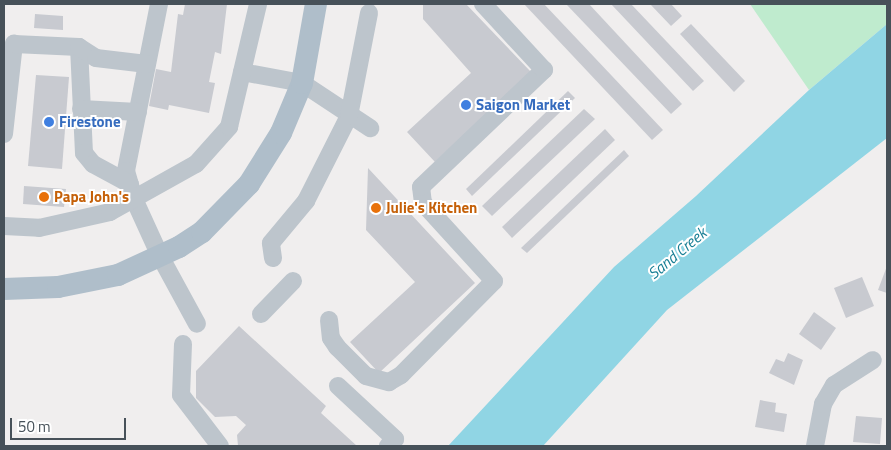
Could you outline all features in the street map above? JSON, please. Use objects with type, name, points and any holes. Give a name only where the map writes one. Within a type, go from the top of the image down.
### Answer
[{"type":"main road","points":[[4,289],[87,283],[118,276],[160,256],[202,232],[249,184],[281,133],[302,83],[316,4]]},
{"type":"street","points":[[159,4],[126,171],[132,192],[160,256],[197,324]]},
{"type":"street","points":[[4,226],[39,228],[77,222],[110,212],[132,192],[196,164],[230,127],[258,4]]},
{"type":"street","points":[[329,320],[331,338],[337,348],[366,376],[389,382],[402,375],[494,281],[423,204],[421,187],[544,70],[483,4]]},
{"type":"street","points":[[273,258],[271,243],[306,201],[349,116],[369,13]]},
{"type":"street","points":[[4,134],[14,44],[79,47],[96,58],[147,64]]},
{"type":"street","points":[[79,47],[84,153],[93,164],[132,192]]},
{"type":"street","points":[[242,72],[302,83],[349,116],[370,128]]},
{"type":"street","points":[[82,109],[138,112]]},
{"type":"street","points":[[260,314],[293,281]]},
{"type":"street","points":[[183,344],[181,395],[220,446]]},
{"type":"street","points":[[815,446],[824,404],[834,385],[873,360]]},
{"type":"street","points":[[338,386],[395,439],[388,446]]},
{"type":"green space","points":[[750,4],[887,4],[887,24],[809,90]]},
{"type":"water","name":"Sand Creek","points":[[887,24],[887,138],[667,310],[543,446],[448,446],[614,267],[696,196],[809,90]]},
{"type":"building","points":[[185,4],[227,4],[221,54],[215,52],[209,82],[215,83],[209,113],[169,105],[168,110],[149,106],[156,69],[171,72],[178,14],[183,15]]},
{"type":"building","points":[[423,4],[466,4],[531,72],[435,162],[407,132],[471,73],[423,19]]},
{"type":"building","points":[[524,4],[544,4],[663,130],[652,140]]},
{"type":"building","points":[[566,4],[589,4],[682,104],[671,114]]},
{"type":"building","points":[[611,4],[631,4],[704,81],[693,91]]},
{"type":"building","points":[[650,4],[671,4],[682,16],[671,26]]},
{"type":"building","points":[[35,14],[63,16],[63,30],[34,28]]},
{"type":"building","points":[[691,24],[745,81],[734,92],[680,34]]},
{"type":"building","name":"Firestone","points":[[36,75],[69,77],[62,169],[28,166]]},
{"type":"building","points":[[568,91],[575,98],[472,196],[466,189]]},
{"type":"building","points":[[584,109],[595,119],[492,216],[482,206]]},
{"type":"building","points":[[605,129],[615,140],[512,238],[502,227]]},
{"type":"building","points":[[624,150],[629,156],[527,253],[521,248]]},
{"type":"building","points":[[368,168],[475,283],[379,373],[350,342],[415,282],[366,230]]},
{"type":"building","name":"Papa John's","points":[[24,186],[66,189],[64,207],[23,204]]},
{"type":"building","points":[[887,266],[887,293],[878,290]]},
{"type":"building","points":[[862,277],[874,306],[846,318],[834,288]]},
{"type":"building","points":[[814,312],[836,328],[821,350],[799,334]]},
{"type":"building","points":[[239,326],[326,406],[321,413],[357,446],[238,446],[237,435],[246,425],[236,416],[215,417],[196,398],[196,371]]},
{"type":"building","points":[[788,353],[803,360],[794,385],[769,373],[776,359],[784,362]]},
{"type":"building","points":[[760,400],[776,403],[775,412],[787,414],[784,432],[755,427]]},
{"type":"building","points":[[856,416],[882,418],[880,444],[853,442]]},
{"type":"place","name":"Saigon Market","points":[[466,105]]},
{"type":"place","name":"Firestone","points":[[49,122]]},
{"type":"place","name":"Papa John's","points":[[44,197]]},
{"type":"place","name":"Julie's Kitchen","points":[[376,208]]}]
